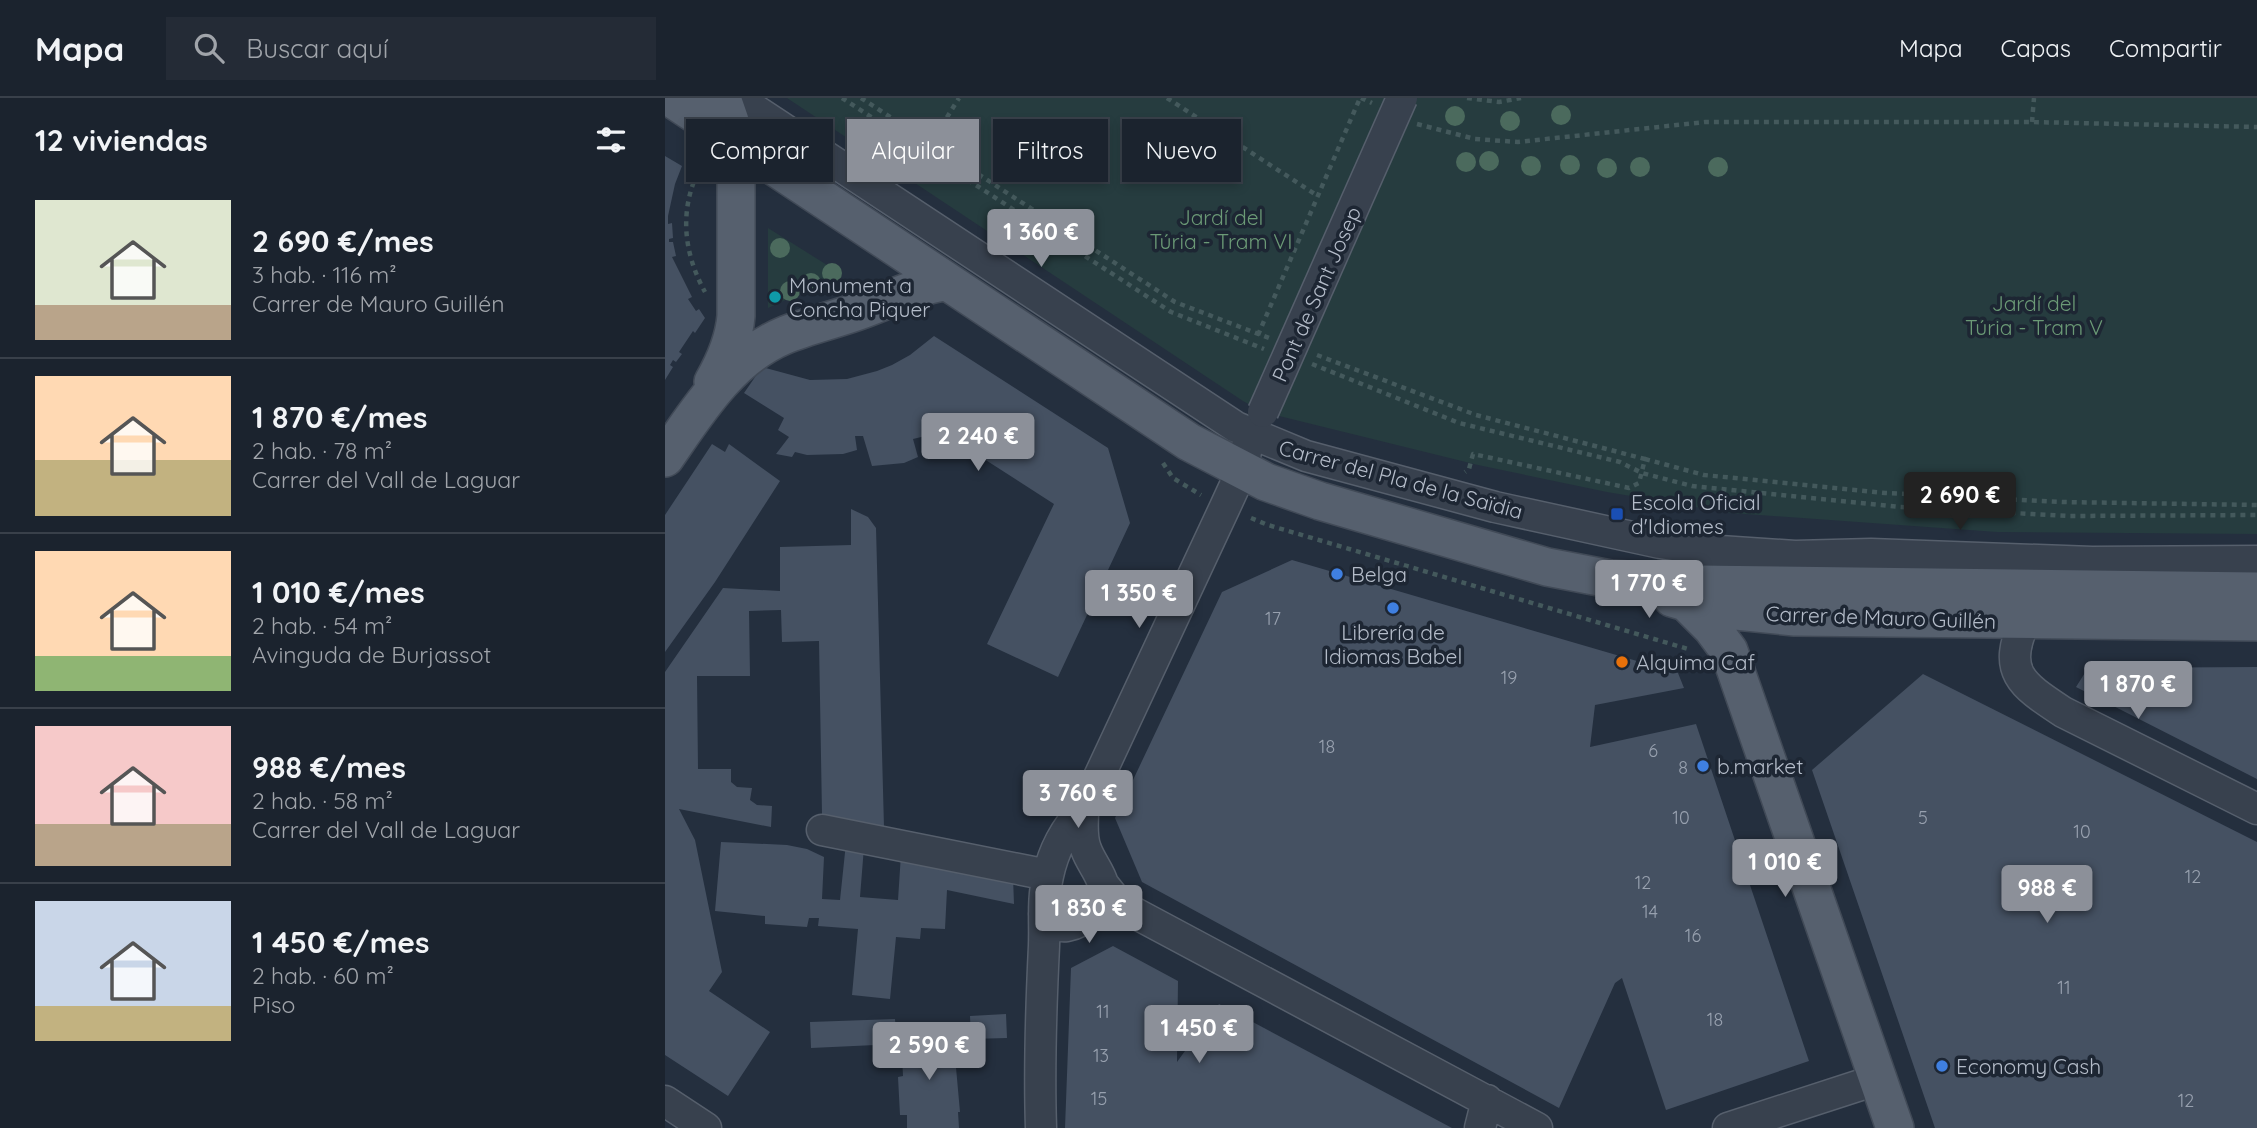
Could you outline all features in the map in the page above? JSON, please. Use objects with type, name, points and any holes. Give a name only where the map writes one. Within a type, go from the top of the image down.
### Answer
[{"type":"main road","name":"Carrer del Pla de la Saïdia","points":[[671,98],[703,119]]},
{"type":"main road","points":[[722,98],[729,119]]},
{"type":"main road","points":[[694,416],[727,356],[735,332],[736,182]]},
{"type":"main road","name":"Carrer del Pla de la Saïdia","points":[[797,182],[1189,442],[1242,470],[1320,501],[1587,576],[1632,582]]},
{"type":"main road","points":[[665,458],[694,416],[735,367],[764,346],[783,336],[905,293],[945,282]]},
{"type":"main road","name":"Carrer de Mauro Guillén","points":[[1632,582],[2179,592],[2257,591]]},
{"type":"main road","name":"Carrer de Mauro Guillén","points":[[1632,582],[1706,608],[1795,617],[2257,622]]},
{"type":"main road","points":[[1687,603],[1729,650],[1895,1128]]},
{"type":"street","name":"Carrer del Pla de la Saïdia","points":[[737,98],[1140,365],[1252,421],[1306,456],[1482,503],[1660,543],[1705,550],[1794,556],[1871,554],[2079,561],[2257,561]]},
{"type":"street","name":"Pont de Sant Josep","points":[[1252,421],[1406,109]]},
{"type":"street","points":[[1041,1128],[1039,1071],[1043,901],[1051,866],[1069,824],[1083,811],[1242,470],[1252,421]]},
{"type":"street","points":[[2025,621],[2017,639],[2014,660],[2021,680],[2039,696],[2063,712],[2257,809]]},
{"type":"street","points":[[1044,914],[1049,921],[1060,926],[1074,925],[1089,916],[1102,895],[1098,875],[1085,848],[1082,834],[1083,811]]},
{"type":"street","points":[[822,830],[1051,866]]},
{"type":"street","points":[[1051,866],[1062,854],[1083,859],[1115,899],[1132,911],[1483,1114],[1523,1125]]},
{"type":"street","points":[[1728,1128],[1879,1079]]},
{"type":"street","points":[[665,1101],[706,1128]]},
{"type":"path","points":[[842,98],[1171,312],[1274,352]]},
{"type":"path","points":[[861,98],[894,119]]},
{"type":"path","points":[[946,119],[959,98]]},
{"type":"path","points":[[1167,98],[1318,196]]},
{"type":"path","points":[[979,174],[1175,302],[1258,335],[1361,98],[1373,104]]},
{"type":"path","points":[[1467,98],[1499,102],[1521,98]]},
{"type":"path","points":[[2032,122],[2034,98]]},
{"type":"path","points":[[1406,109],[1421,126],[1475,139],[1518,142],[1705,122],[2032,122],[2257,127]]},
{"type":"path","points":[[694,182],[685,211],[685,232],[692,264],[707,295]]},
{"type":"path","points":[[1322,356],[1476,415],[1704,475],[1885,493],[2062,502],[2257,505]]},
{"type":"path","points":[[1308,362],[1459,424],[1620,463],[1642,473],[1692,485],[1900,507],[2070,516],[2257,515]]},
{"type":"path","points":[[1469,469],[1473,454],[1629,488],[1639,483],[1645,459]]},
{"type":"path","points":[[1247,516],[1268,525],[1699,652]]},
{"type":"green space","name":"Jardí del Túria - Tram V","points":[[787,98],[2257,98],[2257,534],[1997,532],[1731,513],[1607,492],[1478,465],[1263,412],[913,182],[979,182],[979,119],[847,119],[847,138],[833,129],[833,119],[819,119]]},
{"type":"green space","points":[[768,228],[835,270],[837,276],[768,308]]},
{"type":"building","points":[[665,156],[682,166],[668,216],[668,224],[672,223],[673,238],[669,239],[669,242],[673,242],[676,256],[672,257],[692,297],[688,299],[705,318],[679,352],[682,354],[676,362],[673,360],[670,365],[673,367],[665,380]]},
{"type":"building","points":[[934,336],[1108,448],[1130,523],[1058,677],[987,644],[1054,504],[942,432],[913,439],[918,457],[904,463],[872,466],[863,436],[855,436],[857,450],[843,454],[807,455],[795,452],[792,457],[776,454],[789,437],[778,430],[784,418],[744,393],[762,367],[810,380],[847,379],[892,365]]},
{"type":"building","points":[[712,444],[725,452],[729,444],[780,481],[715,582],[665,652],[665,515]]},
{"type":"building","points":[[851,509],[868,517],[876,528],[884,827],[822,814],[819,641],[782,642],[781,610],[749,611],[750,676],[697,676],[698,769],[731,769],[731,782],[737,787],[752,788],[750,800],[757,805],[772,806],[771,827],[679,809],[695,840],[722,972],[709,991],[770,1032],[728,1096],[665,1055],[665,672],[723,588],[780,591],[780,547],[851,545]]},
{"type":"building","points":[[1292,560],[1678,673],[1684,688],[1595,705],[1590,747],[1696,724],[1809,1061],[1666,1110],[1622,978],[1615,983],[1559,1108],[1142,882],[1115,818],[1222,592]]},
{"type":"building","points":[[2257,667],[2257,779],[2076,687],[2088,668]]},
{"type":"building","points":[[1923,674],[2257,842],[2257,1128],[1935,1128],[1812,770]]},
{"type":"building","points":[[721,842],[787,845],[807,849],[824,857],[822,899],[840,900],[846,843],[864,847],[860,897],[898,900],[901,854],[1013,877],[1014,904],[947,890],[945,929],[921,928],[920,939],[896,937],[890,999],[852,995],[858,929],[818,926],[819,918],[809,918],[807,927],[765,924],[765,916],[715,911]]},
{"type":"building","points":[[1113,946],[1178,981],[1177,1062],[1219,1004],[1452,1128],[1065,1128],[1071,968]]},
{"type":"building","points":[[1006,1014],[1007,1038],[971,1039],[970,1016]]},
{"type":"building","points":[[895,1019],[897,1044],[811,1048],[810,1022]]},
{"type":"building","points":[[953,1034],[959,1128],[907,1128],[907,1115],[900,1115],[898,1077],[903,1076],[901,1037]]},
{"type":"place","name":"Monument a Concha Piquer","points":[[775,297]]},
{"type":"place","name":"Escola Oficial d'Idiomes","points":[[1617,514]]},
{"type":"place","name":"Belga","points":[[1337,574]]},
{"type":"place","name":"Librería de Idiomas Babel","points":[[1393,608]]},
{"type":"place","name":"Alquima Caf","points":[[1622,662]]},
{"type":"place","name":"b.market","points":[[1703,766]]},
{"type":"place","name":"Economy Cash","points":[[1942,1066]]},
{"type":"park label","name":"Jardí del Túria - Tram VI","points":[[1221,229]]}]
